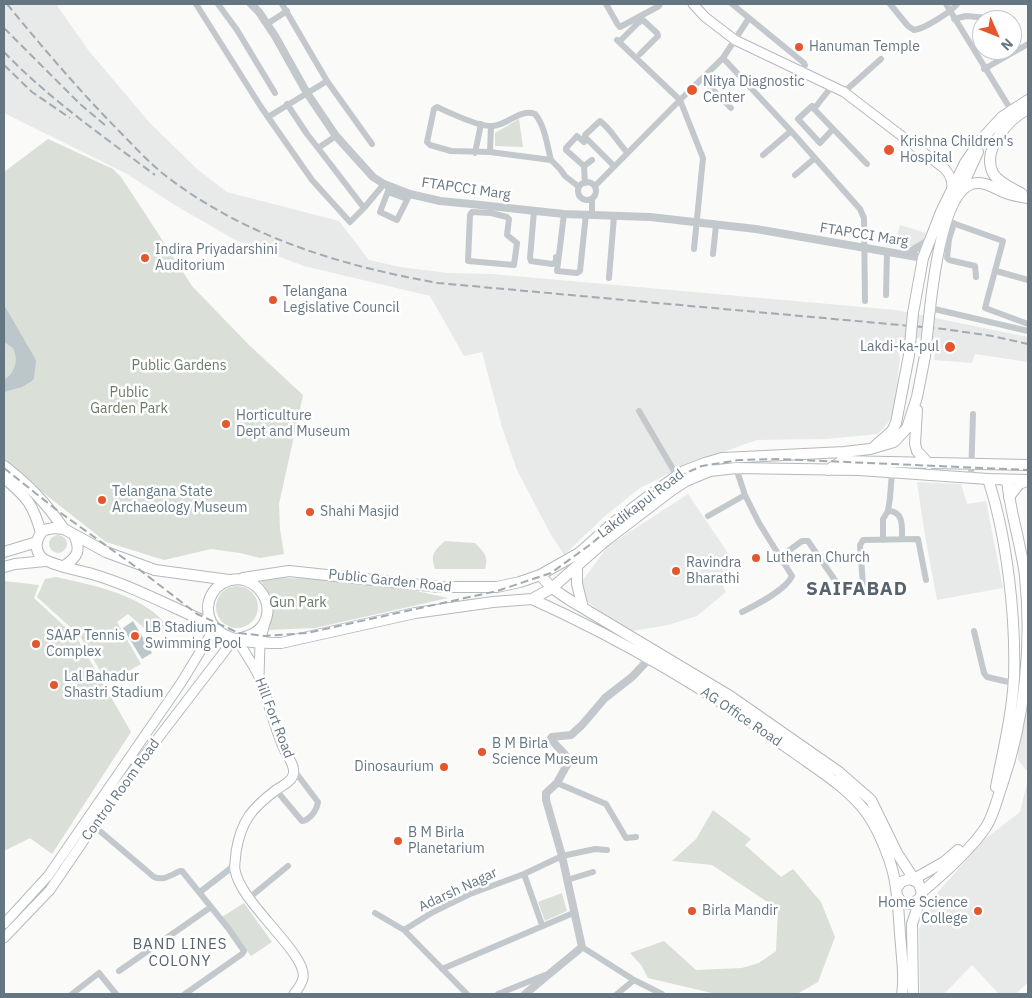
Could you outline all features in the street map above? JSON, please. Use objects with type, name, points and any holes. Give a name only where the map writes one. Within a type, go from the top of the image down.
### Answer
[{"type":"main road","points":[[693,4],[705,17],[735,40],[844,92],[950,174],[952,190]]},
{"type":"main road","points":[[944,169],[952,171],[959,169],[1002,116],[1028,100]]},
{"type":"main road","points":[[1027,198],[993,173],[991,154],[998,137],[1017,115],[1028,109]]},
{"type":"main road","points":[[956,200],[990,132]]},
{"type":"main road","points":[[870,449],[892,431],[896,423],[909,355],[912,313],[924,258],[930,240],[965,163]]},
{"type":"main road","name":"Lakdikapul Road","points":[[526,599],[552,588],[604,542],[686,481],[710,471],[736,468],[828,470],[841,461],[870,449],[894,442],[902,436],[908,428],[917,396],[936,260],[956,200],[963,190],[977,183],[1027,198]]},
{"type":"main road","name":"Lakdikapul Road","points":[[917,396],[915,444],[917,451],[942,476]]},
{"type":"main road","name":"Lakdikapul Road","points":[[540,574],[579,553],[613,523],[684,471],[722,458],[1028,465]]},
{"type":"main road","name":"Lakdikapul Road","points":[[841,461],[892,472],[1028,480]]},
{"type":"main road","points":[[4,466],[26,482],[46,504],[64,529],[95,547],[128,562],[155,570],[250,582],[259,588],[265,596],[267,606],[260,643],[259,677]]},
{"type":"main road","points":[[4,478],[22,493],[36,514],[39,537],[38,553],[45,561]]},
{"type":"main road","points":[[988,479],[995,499],[1008,576],[1014,639],[1013,683],[1008,726],[994,796],[980,827],[963,846],[944,862],[914,879],[901,882],[897,892],[902,903],[916,903],[922,893],[939,878],[985,828],[995,808],[1012,758],[1025,684],[1027,639],[1026,575],[1007,480]]},
{"type":"main road","points":[[995,499],[1009,497],[1019,484],[1028,480]]},
{"type":"main road","points":[[4,552],[39,537],[44,530],[64,529]]},
{"type":"main road","points":[[64,566],[74,559],[78,552],[78,544],[74,535]]},
{"type":"main road","points":[[86,572],[81,568],[80,556],[89,548],[95,547]]},
{"type":"main road","points":[[4,567],[45,561],[113,580],[213,626],[223,635],[236,639],[255,633],[262,626],[266,617]]},
{"type":"main road","points":[[576,568],[577,584],[583,608]]},
{"type":"main road","name":"Public Garden Road","points":[[234,580],[289,570],[440,587],[497,587],[520,582],[540,574]]},
{"type":"main road","name":"AG Office Road","points":[[540,574],[552,588],[730,696],[839,772],[871,800],[897,853],[914,879]]},
{"type":"main road","points":[[213,626],[208,609],[212,594],[218,586],[234,580]]},
{"type":"main road","points":[[520,582],[526,599]]},
{"type":"main road","name":"Public Garden Road","points":[[236,639],[260,643],[282,643],[415,612],[526,599]]},
{"type":"main road","name":"AG Office Road","points":[[526,599],[571,616],[649,658],[733,709],[816,768],[854,799],[868,814],[878,833],[889,860],[897,892],[903,973],[902,994]]},
{"type":"main road","name":"Control Room Road","points":[[4,938],[33,909],[176,691],[213,626]]},
{"type":"main road","name":"Control Room Road","points":[[4,924],[52,879],[94,826],[116,793],[236,639]]},
{"type":"main road","name":"Hill Fort Road","points":[[236,639],[259,677],[278,734],[293,769],[293,776],[257,806],[247,817],[238,842],[235,865],[237,876],[249,898],[289,947],[302,967],[304,977],[300,987],[294,994]]},
{"type":"main road","points":[[913,994],[912,924],[922,893],[920,885],[914,879]]},
{"type":"main road","points":[[898,921],[906,918],[912,924]]},
{"type":"street","points":[[196,4],[268,116],[312,180],[347,220],[352,221],[388,187]]},
{"type":"street","points":[[218,4],[237,30],[275,93]]},
{"type":"street","name":"FTAPCCI Marg","points":[[251,4],[267,24],[288,57],[307,94],[336,136],[370,173],[388,187],[409,196],[491,210],[650,218],[756,229],[924,258]]},
{"type":"street","points":[[282,4],[327,81],[372,144]]},
{"type":"street","points":[[606,4],[620,27],[660,4]]},
{"type":"street","points":[[732,4],[804,63],[805,65],[801,72]]},
{"type":"street","points":[[890,4],[908,26],[914,30],[924,26],[957,4]]},
{"type":"street","points":[[946,4],[984,69],[1011,110]]},
{"type":"street","points":[[267,24],[286,11]]},
{"type":"street","points":[[954,19],[972,17]]},
{"type":"street","points":[[561,214],[557,271],[577,273],[580,271],[592,199],[596,192],[595,186],[615,161],[627,152],[723,58],[749,18]]},
{"type":"street","points":[[640,54],[658,36],[658,33],[643,20],[618,41],[631,51],[680,100],[703,158],[694,249]]},
{"type":"street","points":[[984,69],[1028,44]]},
{"type":"street","points":[[723,58],[860,209],[864,218],[865,301]]},
{"type":"street","points":[[844,92],[881,59]]},
{"type":"street","points":[[702,79],[731,108]]},
{"type":"street","points":[[268,116],[327,81]]},
{"type":"street","points":[[814,109],[832,86]]},
{"type":"street","points":[[288,104],[307,134],[364,208]]},
{"type":"street","points":[[820,143],[798,119],[812,106],[867,164]]},
{"type":"street","points":[[551,160],[490,152],[450,151],[430,145],[427,142],[434,109],[437,107],[491,126],[504,123],[526,112],[535,114],[543,128],[551,160],[565,176],[582,185],[590,183],[595,186]]},
{"type":"street","points":[[615,161],[585,137],[585,134],[600,121],[615,135],[616,140],[627,152]]},
{"type":"street","points":[[474,153],[481,124]]},
{"type":"street","points":[[490,152],[491,126]]},
{"type":"street","points":[[795,175],[813,155],[820,143],[833,130]]},
{"type":"street","points":[[763,155],[791,131]]},
{"type":"street","points":[[318,148],[336,136]]},
{"type":"street","points":[[584,142],[577,136],[566,148],[584,166]]},
{"type":"street","points":[[592,160],[584,166],[582,185],[578,192],[581,198],[586,200],[592,199]]},
{"type":"street","points":[[388,187],[380,212],[397,220],[409,196]]},
{"type":"street","points":[[491,210],[509,218],[507,235],[516,243],[514,265],[468,261],[470,215],[472,212],[491,210]]},
{"type":"street","points":[[534,212],[531,261],[552,264],[556,262],[561,214]]},
{"type":"street","points":[[609,278],[614,216]]},
{"type":"street","points":[[976,277],[974,266],[947,258],[950,222],[1003,241],[986,308],[1028,324]]},
{"type":"street","points":[[713,254],[716,225]]},
{"type":"street","points":[[907,254],[930,240]]},
{"type":"street","points":[[886,295],[887,251]]},
{"type":"street","points":[[996,271],[1028,280]]},
{"type":"street","points":[[930,313],[1028,331]]},
{"type":"street","points":[[639,411],[677,476]]},
{"type":"street","points":[[971,478],[973,414]]},
{"type":"street","points":[[736,468],[745,495],[759,523],[792,573],[791,580],[770,596],[742,612]]},
{"type":"street","points":[[882,540],[883,516],[888,511],[892,472]]},
{"type":"street","points":[[708,516],[745,495]]},
{"type":"street","points":[[888,511],[896,512],[900,516],[902,521],[902,539]]},
{"type":"street","points":[[863,585],[860,542],[863,540],[913,538],[919,540],[926,580]]},
{"type":"street","points":[[780,557],[802,541],[808,541],[839,586]]},
{"type":"street","points":[[974,631],[984,673],[987,677],[1013,683]]},
{"type":"street","points":[[649,658],[632,677],[604,698],[582,725],[571,735],[552,737],[552,741],[568,757],[569,761],[556,783],[546,792],[546,800],[568,880],[582,947],[634,980],[662,994]]},
{"type":"street","points":[[276,790],[302,821],[309,818],[318,806],[318,802],[293,769]]},
{"type":"street","points":[[556,783],[606,804],[626,838],[636,837]]},
{"type":"street","points":[[94,826],[154,877],[164,878],[180,870],[182,871],[237,940],[243,952],[185,994]]},
{"type":"street","name":"Adarsh Nagar","points":[[404,930],[470,894],[524,874],[562,856],[595,849],[607,850]]},
{"type":"street","points":[[200,892],[235,865]]},
{"type":"street","points":[[249,898],[288,866]]},
{"type":"street","points":[[568,880],[593,872]]},
{"type":"street","points":[[524,874],[542,925]]},
{"type":"street","points":[[119,971],[211,907]]},
{"type":"street","points":[[442,969],[571,914],[574,911]]},
{"type":"street","points":[[375,913],[404,930],[467,994]]},
{"type":"street","points":[[525,994],[582,947]]},
{"type":"street","points":[[498,994],[551,972]]},
{"type":"street","points":[[72,994],[98,973],[116,994]]},
{"type":"street","points":[[617,994],[634,980]]},
{"type":"shaded area","points":[[4,4],[56,4],[89,51],[149,122],[197,169],[227,192],[339,221],[369,260],[400,267],[448,273],[492,274],[896,310],[1028,337],[1028,362],[975,354],[972,363],[934,360],[936,338],[897,338],[900,358],[893,417],[878,434],[826,439],[757,440],[689,464],[640,488],[605,516],[564,555],[550,533],[517,470],[502,427],[482,352],[464,356],[430,296],[304,266],[237,241],[173,204],[127,174],[4,113]]},
{"type":"shaded area","points":[[900,225],[926,233],[922,244],[914,247],[895,242]]},
{"type":"shaded area","points":[[4,305],[36,360],[32,381],[22,387],[4,392],[4,380],[11,374],[15,366],[16,357],[13,348],[4,342]]},
{"type":"shaded area","points":[[917,482],[961,484],[967,504],[986,501],[1003,588],[937,600]]},
{"type":"shaded area","points":[[688,494],[736,565],[718,577],[726,592],[697,616],[668,625],[633,631],[613,621],[588,602],[581,593],[580,584],[608,546]]},
{"type":"shaded area","name":"LB Stadium Swimming Pool","points":[[133,621],[152,653],[142,659],[123,628]]},
{"type":"shaded area","points":[[1028,677],[1028,772],[1018,760],[1018,752]]},
{"type":"shaded area","name":"Home Science College","points":[[1028,779],[1028,982],[1016,994],[999,994],[972,965],[944,994],[920,994],[919,929],[937,893],[986,838],[1020,812]]},
{"type":"green space","points":[[519,119],[523,147],[495,146],[495,133]]},
{"type":"green space","name":"Public Garden Park","points":[[48,139],[113,169],[121,177],[192,286],[249,345],[303,395],[279,504],[284,554],[260,558],[211,549],[164,560],[106,542],[4,462],[4,172]]},
{"type":"green space","points":[[58,535],[64,538],[67,544],[64,550],[58,553],[52,550],[49,544],[52,538]]},
{"type":"green space","points":[[445,541],[475,543],[485,555],[485,569],[435,569],[434,553]]},
{"type":"green space","points":[[56,577],[105,589],[130,598],[152,611],[172,630],[152,635],[128,614],[117,622],[141,664],[107,683],[80,636],[37,597],[45,579]]},
{"type":"green space","name":"Gun Park","points":[[276,578],[336,579],[412,590],[448,598],[315,628],[267,630],[272,610],[268,593],[260,580]]},
{"type":"green space","name":"Lal Bahadur Shastri Stadium","points":[[4,581],[39,585],[34,598],[77,638],[131,732],[52,854],[30,838],[4,851]]},
{"type":"green space","points":[[241,586],[249,589],[255,595],[258,607],[255,619],[249,625],[233,628],[225,625],[219,619],[216,603],[219,595],[225,589]]},
{"type":"green space","points":[[713,810],[751,839],[745,845],[781,877],[793,869],[821,902],[835,937],[818,982],[797,994],[716,994],[648,978],[641,965],[630,953],[664,941],[696,970],[742,968],[759,963],[776,951],[778,909],[712,865],[672,861],[696,839]]},
{"type":"green space","points":[[562,893],[567,911],[545,921],[538,902]]},
{"type":"green space","points":[[244,903],[272,942],[251,956],[222,917]]},
{"type":"railway","points":[[7,4],[88,99],[166,176],[228,216],[261,232],[331,258],[366,268],[438,283],[944,329],[992,336],[1028,344]]},
{"type":"railway","points":[[4,28],[80,104],[105,125]]},
{"type":"railway","points":[[4,52],[39,85],[96,132],[155,175]]},
{"type":"railway","points":[[4,65],[32,92],[70,118]]},
{"type":"railway","points":[[4,468],[58,511],[197,614],[239,633],[265,636],[307,633],[497,591],[551,573],[591,544],[663,483],[702,466],[739,460],[778,459],[1028,470]]},
{"type":"place","name":"Hanuman Temple","points":[[799,47]]},
{"type":"place","name":"Nitya Diagnostic Center","points":[[692,90]]},
{"type":"place","name":"Krishna Children's Hospital","points":[[889,150]]},
{"type":"place","name":"Indira Priyadarshini Auditorium","points":[[145,258]]},
{"type":"place","name":"Telangana Legislative Council","points":[[273,300]]},
{"type":"place","name":"Lakdi-ka-pul","points":[[950,347]]},
{"type":"place","name":"Horticulture Dept and Museum","points":[[226,424]]},
{"type":"place","name":"Telangana State Archaeology Museum","points":[[102,500]]},
{"type":"place","name":"Shahi Masjid","points":[[310,512]]},
{"type":"place","name":"Lutheran Church","points":[[756,558]]},
{"type":"place","name":"Ravindra Bharathi","points":[[676,571]]},
{"type":"place","name":"LB Stadium Swimming Pool","points":[[135,636]]},
{"type":"place","name":"SAAP Tennis Complex","points":[[36,644]]},
{"type":"place","name":"Lal Bahadur Shastri Stadium","points":[[54,685]]},
{"type":"place","name":"B M Birla Science Museum","points":[[482,752]]},
{"type":"place","name":"Dinosaurium","points":[[444,767]]},
{"type":"place","name":"B M Birla Planetarium","points":[[398,841]]},
{"type":"place","name":"Birla Mandir","points":[[692,911]]},
{"type":"place","name":"Home Science College","points":[[978,911]]},
{"type":"district","name":"SAIFABAD","points":[[857,590]]},
{"type":"district","name":"BAND LINES COLONY","points":[[180,954]]},
{"type":"park label","name":"Public Gardens","points":[[179,366]]}]
